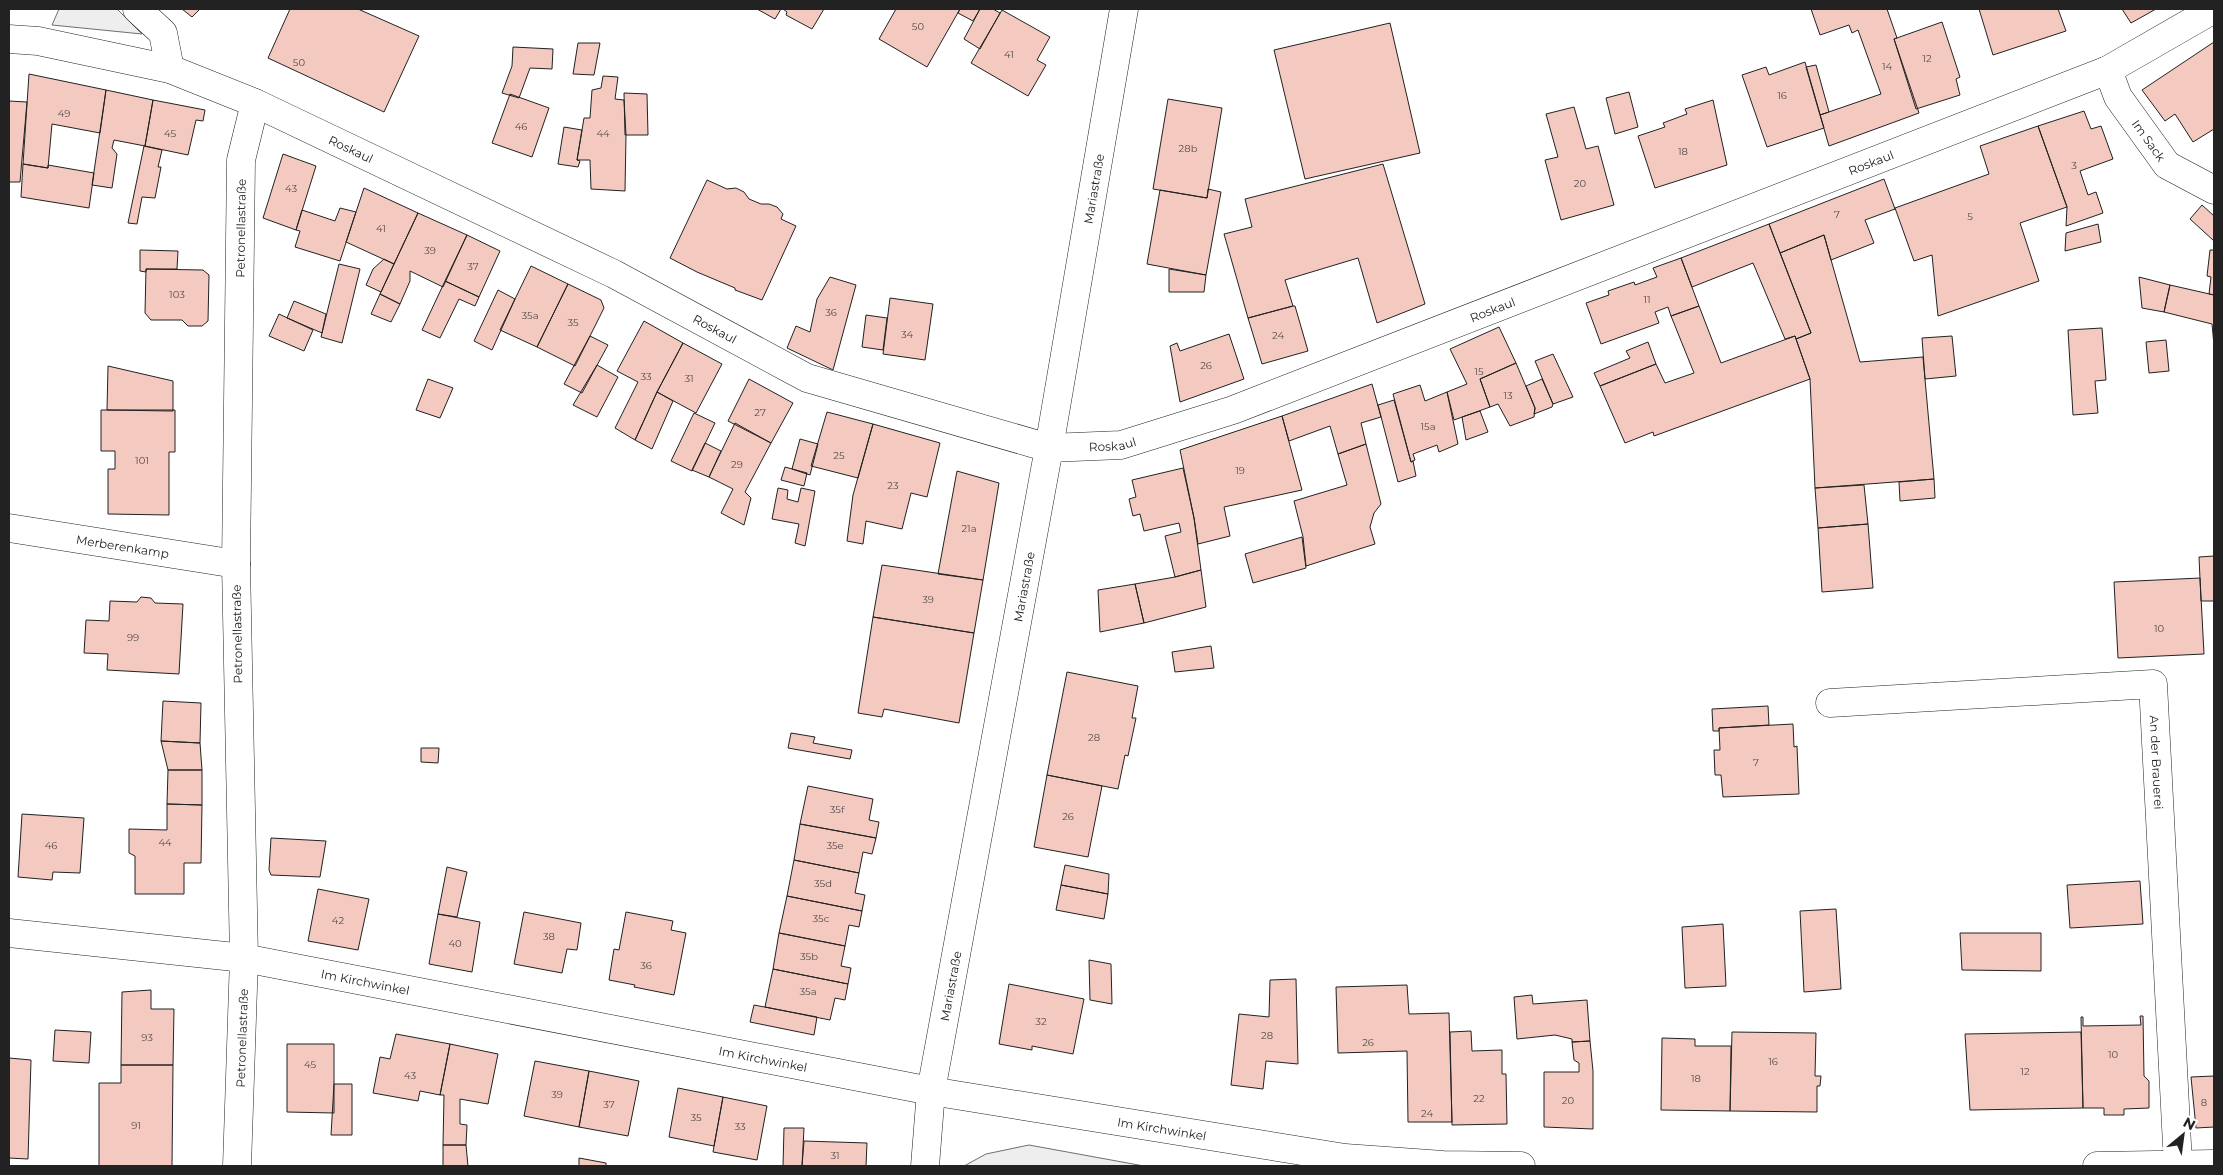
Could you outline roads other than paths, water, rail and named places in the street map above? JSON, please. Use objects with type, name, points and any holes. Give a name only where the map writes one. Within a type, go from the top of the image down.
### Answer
[{"type":"street","points":[[137,9],[163,33],[170,69]]},
{"type":"street","name":"Mariastraße","points":[[925,1166],[931,1091],[1049,448],[1124,9]]},
{"type":"street","name":"Roskaul","points":[[9,39],[38,41],[170,69],[255,103],[614,274],[807,378],[1049,448],[1121,445],[1234,410],[2108,70],[2214,9]]},
{"type":"street","name":"Im Sack","points":[[2108,70],[2118,97],[2167,165],[2214,190]]},
{"type":"street","name":"Petronellastraße","points":[[237,1166],[244,958],[236,564],[241,160],[255,103]]},
{"type":"street","name":"Merberenkamp","points":[[9,528],[236,564]]},
{"type":"street","name":"An der Brauerei","points":[[1830,703],[2153,684],[2178,1164]]},
{"type":"street","name":"Im Kirchwinkel","points":[[9,934],[244,958],[931,1091],[1345,1158],[1443,1165],[1520,1166]]},
{"type":"street","points":[[2097,1166],[2214,1164]]}]
